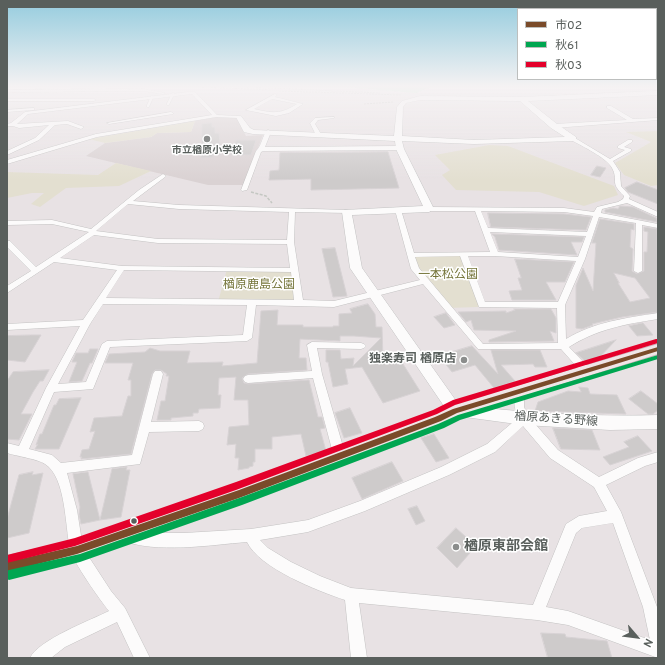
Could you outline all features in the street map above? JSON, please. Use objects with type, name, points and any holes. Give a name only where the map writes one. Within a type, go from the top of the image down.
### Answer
[{"type":"main road","points":[[7,567],[77,550],[239,494],[340,457],[455,411],[587,372],[658,349]]},
{"type":"street","points":[[10,124],[19,118]]},
{"type":"street","points":[[109,123],[136,118]]},
{"type":"street","points":[[7,162],[85,138],[204,118]]},
{"type":"street","points":[[239,118],[249,131],[489,142],[573,139]]},
{"type":"street","points":[[317,118],[312,124],[318,134]]},
{"type":"street","points":[[399,118],[398,138],[400,148],[429,209]]},
{"type":"street","points":[[545,118],[573,139],[610,161],[617,170],[617,184],[627,196],[626,200]]},
{"type":"street","points":[[628,118],[633,121]]},
{"type":"street","points":[[554,126],[658,119]]},
{"type":"street","points":[[120,121],[125,131]]},
{"type":"street","points":[[10,124],[20,126],[68,122],[81,127]]},
{"type":"street","points":[[7,153],[37,139],[54,123]]},
{"type":"street","points":[[244,190],[259,151],[262,150],[268,132]]},
{"type":"street","points":[[610,161],[629,150],[620,147],[630,141]]},
{"type":"street","points":[[262,150],[400,148]]},
{"type":"street","points":[[7,290],[54,260],[93,232],[141,191],[163,176]]},
{"type":"street","points":[[587,372],[563,346],[561,334],[561,305],[581,259],[599,208],[626,200]]},
{"type":"street","points":[[626,200],[658,215]]},
{"type":"street","points":[[128,202],[179,207],[292,211],[348,212],[429,209],[564,210],[658,226]]},
{"type":"street","points":[[477,209],[495,254]]},
{"type":"street","points":[[398,210],[415,269],[481,347],[563,346],[579,336],[596,329],[658,316]]},
{"type":"street","points":[[292,211],[290,242],[299,303]]},
{"type":"street","points":[[348,212],[356,268],[372,294],[455,411]]},
{"type":"street","points":[[7,223],[52,222],[93,232],[158,240],[290,242]]},
{"type":"street","points":[[638,271],[639,222]]},
{"type":"street","points":[[485,230],[589,234]]},
{"type":"street","points":[[7,243],[36,271]]},
{"type":"street","points":[[463,254],[482,305],[561,305]]},
{"type":"street","points":[[411,255],[495,254],[581,259]]},
{"type":"street","points":[[54,260],[122,268],[293,270]]},
{"type":"street","points":[[22,451],[51,388],[86,323],[122,268]]},
{"type":"street","points":[[100,300],[334,304],[424,281]]},
{"type":"street","points":[[51,388],[89,386],[107,344],[247,338],[252,302]]},
{"type":"street","points":[[7,327],[86,323]]},
{"type":"street","points":[[340,457],[317,374],[312,344],[361,346]]},
{"type":"street","points":[[59,469],[136,460],[158,374]]},
{"type":"street","points":[[248,379],[317,374]]},
{"type":"street","points":[[525,390],[519,397],[519,407],[524,419],[554,454],[598,483],[617,516],[650,607],[658,641]]},
{"type":"street","name":"楢原あきる野線","points":[[455,411],[524,419],[610,423],[658,422]]},
{"type":"street","points":[[122,534],[143,540],[251,535],[308,526],[387,497],[445,471],[491,448],[524,419]]},
{"type":"street","points":[[144,427],[199,426]]},
{"type":"street","points":[[7,448],[48,459],[59,469],[63,477],[69,503],[77,550],[106,596],[120,613],[142,658]]},
{"type":"street","points":[[598,483],[642,462],[658,457]]},
{"type":"street","points":[[537,613],[571,529],[579,522],[617,516]]},
{"type":"street","points":[[251,535],[257,547],[275,561],[330,588],[350,595],[537,613],[568,618],[658,650]]},
{"type":"street","points":[[350,595],[359,658]]},
{"type":"street","points":[[38,658],[60,642],[120,613]]},
{"type":"path","points":[[262,194],[271,200],[275,210]]},
{"type":"shaded area","points":[[211,118],[237,118],[246,136],[263,135],[244,185],[208,185],[86,156],[105,143],[151,137],[157,133],[191,132],[195,121]]},
{"type":"green space","points":[[195,121],[191,132],[157,133],[151,137],[105,143],[89,139]]},
{"type":"green space","points":[[658,131],[658,185],[651,186],[624,175],[615,163],[651,142],[626,132]]},
{"type":"green space","points":[[489,145],[508,146],[614,186],[618,195],[584,206],[539,192],[456,190],[442,175],[450,170],[435,155]]},
{"type":"green space","points":[[116,163],[151,171],[119,186],[66,188],[40,207],[31,204],[44,193],[32,193],[7,198],[7,172],[98,175]]},
{"type":"green space","name":"一本松公園","points":[[463,254],[482,305],[478,307],[448,308],[424,281],[411,255]]},
{"type":"green space","name":"楢原鹿島公園","points":[[227,269],[293,270],[299,303],[218,302]]},
{"type":"building","points":[[212,123],[212,127],[215,127],[215,133],[219,133],[221,155],[201,158],[202,124]]},
{"type":"building","points":[[236,140],[256,140],[251,155],[230,155]]},
{"type":"building","points":[[388,152],[399,188],[311,190],[311,179],[269,180],[270,171],[279,170],[280,153]]},
{"type":"building","points":[[597,166],[606,168],[600,177],[591,175]]},
{"type":"building","points":[[637,182],[658,190],[658,204],[628,192],[625,188]]},
{"type":"building","points":[[620,206],[633,207],[656,218],[657,222],[605,212],[605,210],[613,208],[618,209]]},
{"type":"building","points":[[488,213],[564,214],[591,217],[586,230],[491,227]]},
{"type":"building","points":[[600,219],[634,224],[634,230],[631,229],[630,247],[633,249],[632,271],[637,274],[644,271],[644,252],[647,252],[648,232],[644,231],[644,227],[657,229],[658,312],[622,317],[592,324],[593,325],[582,329],[576,328],[576,285],[583,268],[593,291],[596,243],[592,243]],"holes":[[[614,273],[635,278],[650,298],[630,302],[618,283]]]},
{"type":"building","points":[[492,234],[584,237],[582,242],[571,242],[577,255],[499,250],[495,237]]},
{"type":"building","points":[[335,248],[347,296],[333,297],[322,249]]},
{"type":"building","points":[[515,259],[574,262],[565,282],[546,282],[556,300],[512,300],[509,291],[522,290],[518,278],[521,278]]},
{"type":"building","points":[[368,304],[375,314],[376,327],[382,327],[383,360],[398,356],[420,391],[383,403],[362,367],[345,369],[348,384],[333,387],[328,362],[326,362],[326,350],[340,350],[341,359],[354,358],[353,366],[381,338],[354,336],[340,336],[340,341],[300,339],[299,358],[306,358],[307,370],[248,374],[242,378],[244,383],[248,384],[309,380],[318,417],[322,417],[325,428],[320,429],[326,451],[306,456],[301,434],[272,437],[272,449],[255,449],[255,462],[253,462],[253,466],[238,470],[239,458],[235,458],[236,444],[227,445],[229,427],[249,425],[248,400],[234,400],[236,377],[219,378],[218,395],[221,395],[220,408],[199,409],[198,413],[193,413],[193,416],[171,418],[171,420],[157,420],[161,401],[165,401],[169,376],[166,376],[167,374],[161,370],[155,370],[152,374],[131,454],[81,459],[82,457],[80,457],[82,450],[89,449],[95,431],[90,432],[94,418],[122,416],[128,396],[131,396],[131,380],[128,380],[133,363],[105,363],[109,354],[145,352],[150,348],[160,351],[190,351],[187,363],[223,362],[222,366],[257,363],[261,311],[278,310],[277,325],[333,327],[339,326],[339,314],[352,313],[350,309]]},
{"type":"building","points":[[514,309],[551,309],[556,318],[556,333],[550,331],[554,341],[489,342],[489,340],[516,331],[474,330],[471,320],[466,322],[458,312],[506,311],[506,313],[515,310]]},
{"type":"building","points":[[446,313],[455,325],[444,328],[434,317]]},
{"type":"building","points":[[643,323],[653,335],[637,336],[629,326]]},
{"type":"building","points":[[41,335],[25,362],[7,360],[7,336]]},
{"type":"building","points":[[616,340],[596,361],[586,362],[576,353]]},
{"type":"building","points":[[472,346],[498,374],[491,350],[540,350],[547,367],[535,367],[533,364],[501,365],[515,381],[494,388],[475,365],[452,372],[439,356]]},
{"type":"building","points":[[90,349],[98,349],[82,381],[69,382],[77,362],[72,362],[76,353],[88,353]]},
{"type":"building","points":[[49,370],[43,381],[40,381],[33,392],[21,414],[32,414],[19,440],[7,439],[7,381],[13,372]]},
{"type":"building","points":[[579,387],[588,388],[590,394],[617,395],[626,414],[535,411],[538,402],[568,391],[581,392]]},
{"type":"building","points":[[641,391],[658,404],[658,410],[653,414],[648,414],[629,399]]},
{"type":"building","points":[[81,398],[59,449],[35,449],[38,444],[36,445],[40,434],[42,434],[54,405],[56,405],[59,399]]},
{"type":"building","points":[[350,408],[362,433],[344,438],[335,413]]},
{"type":"building","points":[[553,428],[592,430],[600,450],[561,449]]},
{"type":"building","points":[[434,434],[449,458],[436,462],[421,438]]},
{"type":"building","points":[[638,436],[652,451],[610,465],[603,457],[629,447],[624,442]]},
{"type":"building","points":[[392,462],[403,481],[362,499],[352,478]]},
{"type":"building","points":[[127,467],[126,470],[130,470],[121,517],[100,520],[112,469]]},
{"type":"building","points":[[33,472],[32,475],[43,473],[29,533],[7,538],[7,519],[19,475]]},
{"type":"building","points":[[88,472],[100,520],[81,524],[79,514],[80,507],[73,474]]},
{"type":"building","points":[[417,506],[425,521],[416,525],[408,509]]},
{"type":"building","name":"楢原東部会館","points":[[456,528],[476,546],[457,568],[437,548]]},
{"type":"building","points":[[541,633],[565,634],[566,637],[607,641],[612,658],[548,658]]},
{"type":"transit line","name":"秋03","points":[[7,559],[75,542],[236,486],[435,412],[453,403],[656,341]]},
{"type":"transit line","name":"市02","points":[[7,567],[77,550],[239,494],[438,419],[455,411],[658,349]]},
{"type":"transit line","name":"秋61","points":[[9,575],[80,558],[242,501],[441,426],[458,418],[658,357]]},
{"type":"place","name":"市立楢原小学校","points":[[207,139]]},
{"type":"place","name":"独楽寿司 楢原店","points":[[464,360]]},
{"type":"place","name":"楢原東部会館","points":[[456,547]]}]
